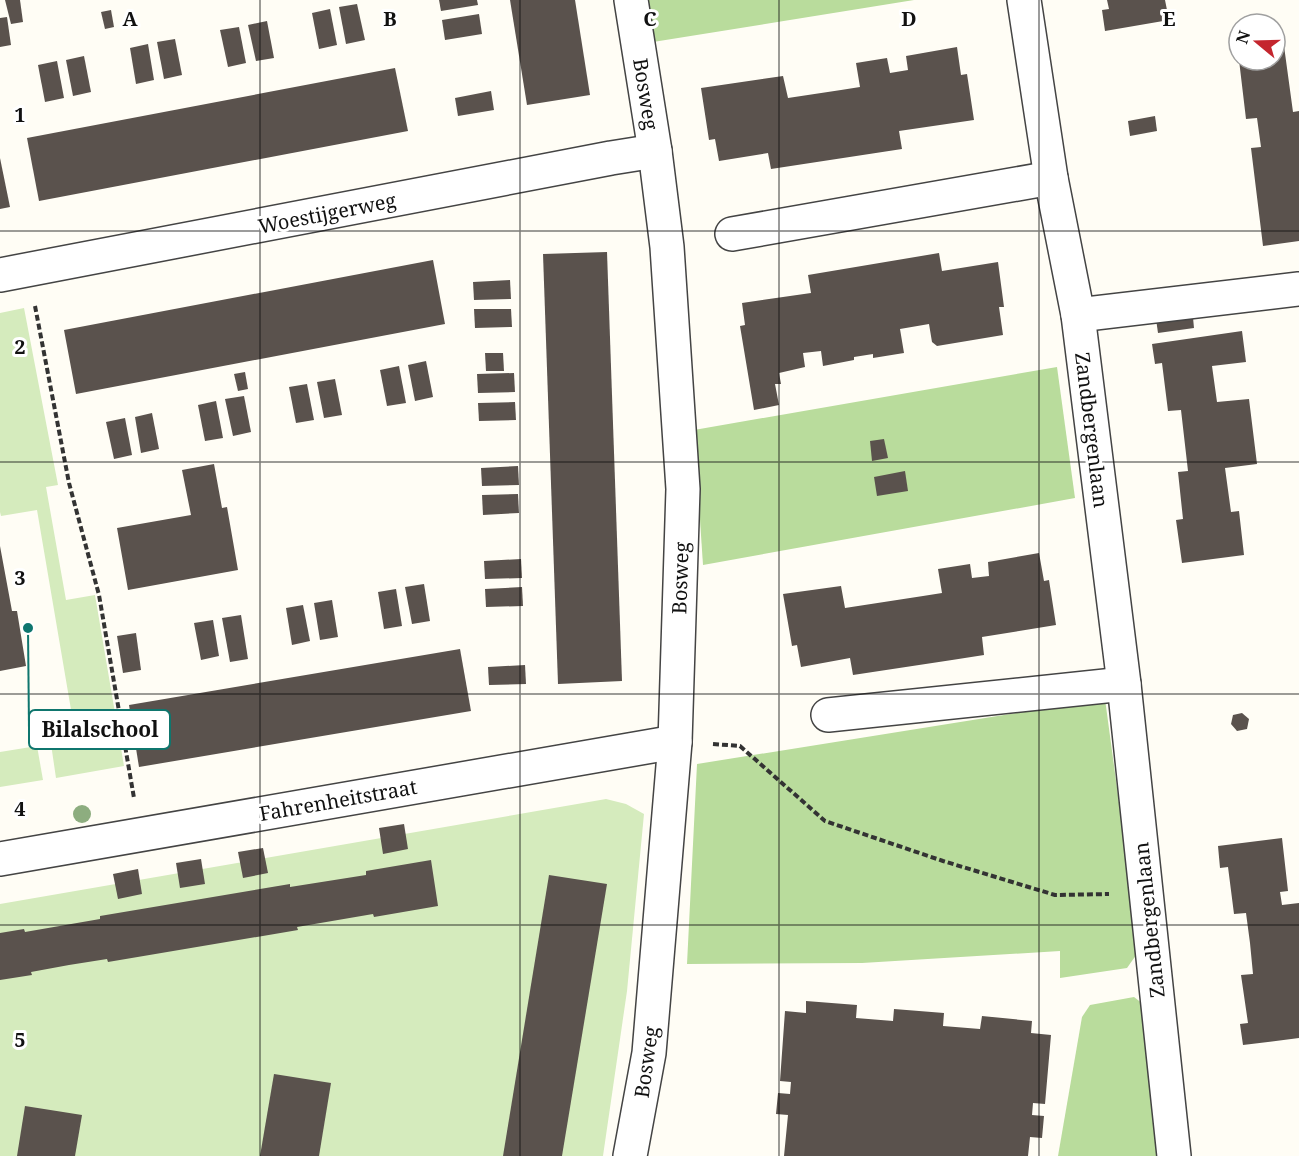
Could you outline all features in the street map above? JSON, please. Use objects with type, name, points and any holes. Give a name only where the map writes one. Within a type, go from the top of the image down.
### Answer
[{"type":"street","name":"Bosweg","points":[[630,1156],[649,1053],[675,742],[683,489],[667,247],[655,151],[631,0]]},
{"type":"street","name":"Zandbergenlaan","points":[[1024,0],[1051,178],[1078,315],[1124,684],[1174,1156]]},
{"type":"street","name":"Woestijgerweg","points":[[14,273],[655,151]]},
{"type":"street","points":[[732,234],[1051,178]]},
{"type":"street","points":[[1078,315],[1299,289]]},
{"type":"street","points":[[828,715],[1124,684]]},
{"type":"street","name":"Fahrenheitstraat","points":[[0,859],[675,742]]},
{"type":"path","points":[[14,273],[99,595],[140,835]]},
{"type":"path","points":[[675,742],[740,746],[825,821],[943,861],[1055,895],[1146,894]]},
{"type":"green space","points":[[645,0],[914,0],[653,42]]},
{"type":"green space","points":[[24,308],[58,485],[46,487],[66,600],[95,595],[124,766],[56,778],[51,744],[76,739],[37,510],[1,516],[0,512],[0,313]]},
{"type":"green space","points":[[1057,367],[1075,498],[703,565],[694,430]]},
{"type":"green space","points":[[1105,699],[1139,951],[1127,968],[1060,978],[1060,951],[862,963],[687,964],[697,764]]},
{"type":"green space","points":[[37,746],[43,780],[0,787],[0,752]]},
{"type":"green space","points":[[606,799],[626,804],[644,814],[627,991],[603,1156],[0,1156],[0,904]]},
{"type":"green space","points":[[1134,997],[1147,1007],[1167,1156],[1058,1156],[1082,1017],[1090,1005]]},
{"type":"building","points":[[5,0],[20,0],[23,22],[11,24]]},
{"type":"building","points":[[439,0],[477,0],[478,5],[441,11]]},
{"type":"building","points":[[510,0],[575,0],[590,95],[527,105]]},
{"type":"building","points":[[1107,0],[1165,0],[1169,20],[1105,31],[1102,10],[1109,9]]},
{"type":"building","points":[[357,4],[365,40],[346,44],[339,7]]},
{"type":"building","points":[[330,9],[337,45],[319,49],[312,13]]},
{"type":"building","points":[[111,10],[114,27],[105,29],[101,12]]},
{"type":"building","points":[[479,14],[482,34],[445,40],[442,20]]},
{"type":"building","points":[[7,17],[11,45],[0,47],[0,18]]},
{"type":"building","points":[[267,21],[274,58],[256,61],[248,25]]},
{"type":"building","points":[[239,27],[246,63],[228,67],[220,30]]},
{"type":"building","points":[[175,39],[182,75],[164,79],[157,42]]},
{"type":"building","points":[[148,44],[154,80],[136,84],[130,48]]},
{"type":"building","points":[[957,47],[961,75],[967,74],[974,120],[899,131],[902,149],[771,169],[768,153],[719,161],[715,139],[709,140],[701,88],[783,76],[788,98],[860,87],[856,63],[887,58],[890,73],[908,70],[906,56]]},
{"type":"building","points":[[84,56],[91,92],[73,96],[66,60]]},
{"type":"building","points":[[57,61],[64,98],[45,102],[38,65]]},
{"type":"building","points":[[395,68],[408,131],[39,201],[27,138]]},
{"type":"building","points":[[1287,68],[1293,112],[1299,111],[1299,241],[1263,246],[1251,148],[1261,147],[1257,118],[1246,119],[1240,72],[1287,72]]},
{"type":"building","points":[[491,91],[494,110],[458,116],[455,98]]},
{"type":"building","points":[[1155,116],[1157,131],[1130,136],[1128,121]]},
{"type":"building","points":[[0,158],[10,207],[0,209]]},
{"type":"building","points":[[607,252],[622,681],[558,684],[543,254]]},
{"type":"building","points":[[939,253],[942,271],[998,262],[1004,307],[999,307],[1003,335],[937,346],[932,342],[929,324],[900,329],[904,353],[873,358],[873,354],[854,357],[854,360],[823,366],[821,351],[803,353],[805,367],[779,373],[781,384],[775,384],[779,405],[754,410],[740,326],[745,325],[742,303],[811,293],[808,275]]},
{"type":"building","points":[[433,260],[445,324],[76,394],[64,330]]},
{"type":"building","points":[[510,280],[511,299],[474,300],[473,282]]},
{"type":"building","points":[[1192,307],[1194,328],[1158,333],[1155,312]]},
{"type":"building","points":[[474,309],[511,309],[512,327],[475,328]]},
{"type":"building","points":[[1242,331],[1246,362],[1212,366],[1217,402],[1249,399],[1257,464],[1225,468],[1231,512],[1239,511],[1244,555],[1182,563],[1176,520],[1183,519],[1178,472],[1188,471],[1181,410],[1168,411],[1162,363],[1155,364],[1152,344]]},
{"type":"building","points":[[485,353],[503,353],[504,371],[486,371]]},
{"type":"building","points":[[426,361],[433,397],[415,401],[408,365]]},
{"type":"building","points":[[399,366],[406,403],[387,406],[380,370]]},
{"type":"building","points":[[245,372],[248,389],[238,391],[234,374]]},
{"type":"building","points":[[514,373],[515,392],[478,393],[477,374]]},
{"type":"building","points":[[335,379],[342,415],[324,418],[317,382]]},
{"type":"building","points":[[307,384],[314,420],[296,423],[289,387]]},
{"type":"building","points":[[244,396],[251,432],[233,436],[225,399]]},
{"type":"building","points":[[216,401],[223,438],[205,441],[198,405]]},
{"type":"building","points":[[515,402],[516,420],[479,421],[478,403]]},
{"type":"building","points":[[152,413],[159,449],[141,453],[135,417]]},
{"type":"building","points":[[125,418],[132,455],[114,459],[106,422]]},
{"type":"building","points":[[884,439],[888,458],[872,461],[870,441]]},
{"type":"building","points":[[214,464],[222,508],[227,507],[238,570],[128,590],[117,528],[191,515],[182,470]]},
{"type":"building","points":[[518,466],[519,485],[482,486],[481,468]]},
{"type":"building","points":[[905,471],[908,491],[877,496],[874,477]]},
{"type":"building","points":[[518,494],[519,513],[483,515],[482,495]]},
{"type":"building","points":[[0,546],[12,611],[17,611],[26,666],[0,671]]},
{"type":"building","points":[[1039,553],[1044,581],[1049,580],[1056,625],[982,637],[984,655],[853,675],[850,658],[801,667],[797,645],[792,646],[783,594],[841,586],[845,608],[942,593],[938,569],[970,564],[972,578],[989,576],[988,562]]},
{"type":"building","points":[[521,559],[522,578],[485,579],[484,561]]},
{"type":"building","points":[[424,584],[430,621],[412,624],[405,587]]},
{"type":"building","points":[[522,587],[523,606],[486,607],[485,589]]},
{"type":"building","points":[[396,589],[402,626],[384,629],[378,592]]},
{"type":"building","points":[[332,600],[338,637],[320,640],[314,603]]},
{"type":"building","points":[[303,605],[310,641],[292,645],[286,608]]},
{"type":"building","points":[[241,615],[248,659],[230,662],[222,618]]},
{"type":"building","points":[[213,620],[219,656],[201,660],[194,623]]},
{"type":"building","points":[[136,633],[141,670],[123,673],[117,636]]},
{"type":"building","points":[[460,649],[471,711],[139,767],[129,705]]},
{"type":"building","points":[[525,665],[526,684],[489,685],[488,667]]},
{"type":"building","points":[[1242,713],[1249,719],[1247,729],[1237,731],[1231,724],[1233,715]]},
{"type":"building","points":[[404,824],[408,849],[383,854],[379,828]]},
{"type":"building","points":[[1282,838],[1288,891],[1280,892],[1282,905],[1299,903],[1299,1038],[1243,1045],[1240,1024],[1248,1023],[1241,975],[1253,974],[1250,943],[1246,913],[1234,914],[1228,867],[1220,868],[1218,846]]},
{"type":"building","points":[[263,848],[268,873],[243,878],[238,852]]},
{"type":"building","points":[[201,859],[205,884],[180,888],[176,863]]},
{"type":"building","points":[[431,860],[438,906],[374,917],[373,914],[297,927],[298,930],[108,962],[107,959],[69,965],[31,972],[32,975],[0,980],[0,933],[24,929],[25,932],[100,919],[100,916],[290,884],[290,887],[366,875],[366,871]]},
{"type":"building","points":[[138,869],[142,894],[118,899],[113,874]]},
{"type":"building","points":[[549,875],[607,884],[562,1156],[503,1156]]},
{"type":"building","points":[[806,1001],[857,1005],[856,1018],[893,1021],[894,1009],[944,1013],[943,1026],[980,1029],[982,1016],[1032,1021],[1031,1033],[1051,1035],[1045,1104],[1033,1103],[1032,1115],[1044,1116],[1042,1138],[1030,1137],[1028,1156],[784,1156],[788,1115],[776,1114],[778,1093],[790,1094],[791,1082],[780,1081],[785,1011],[806,1013]]},
{"type":"building","points":[[274,1074],[331,1083],[319,1156],[260,1156]]},
{"type":"building","points":[[25,1106],[82,1115],[75,1156],[17,1156]]},
{"type":"place","name":"Bilalschool","points":[[28,628]]}]
